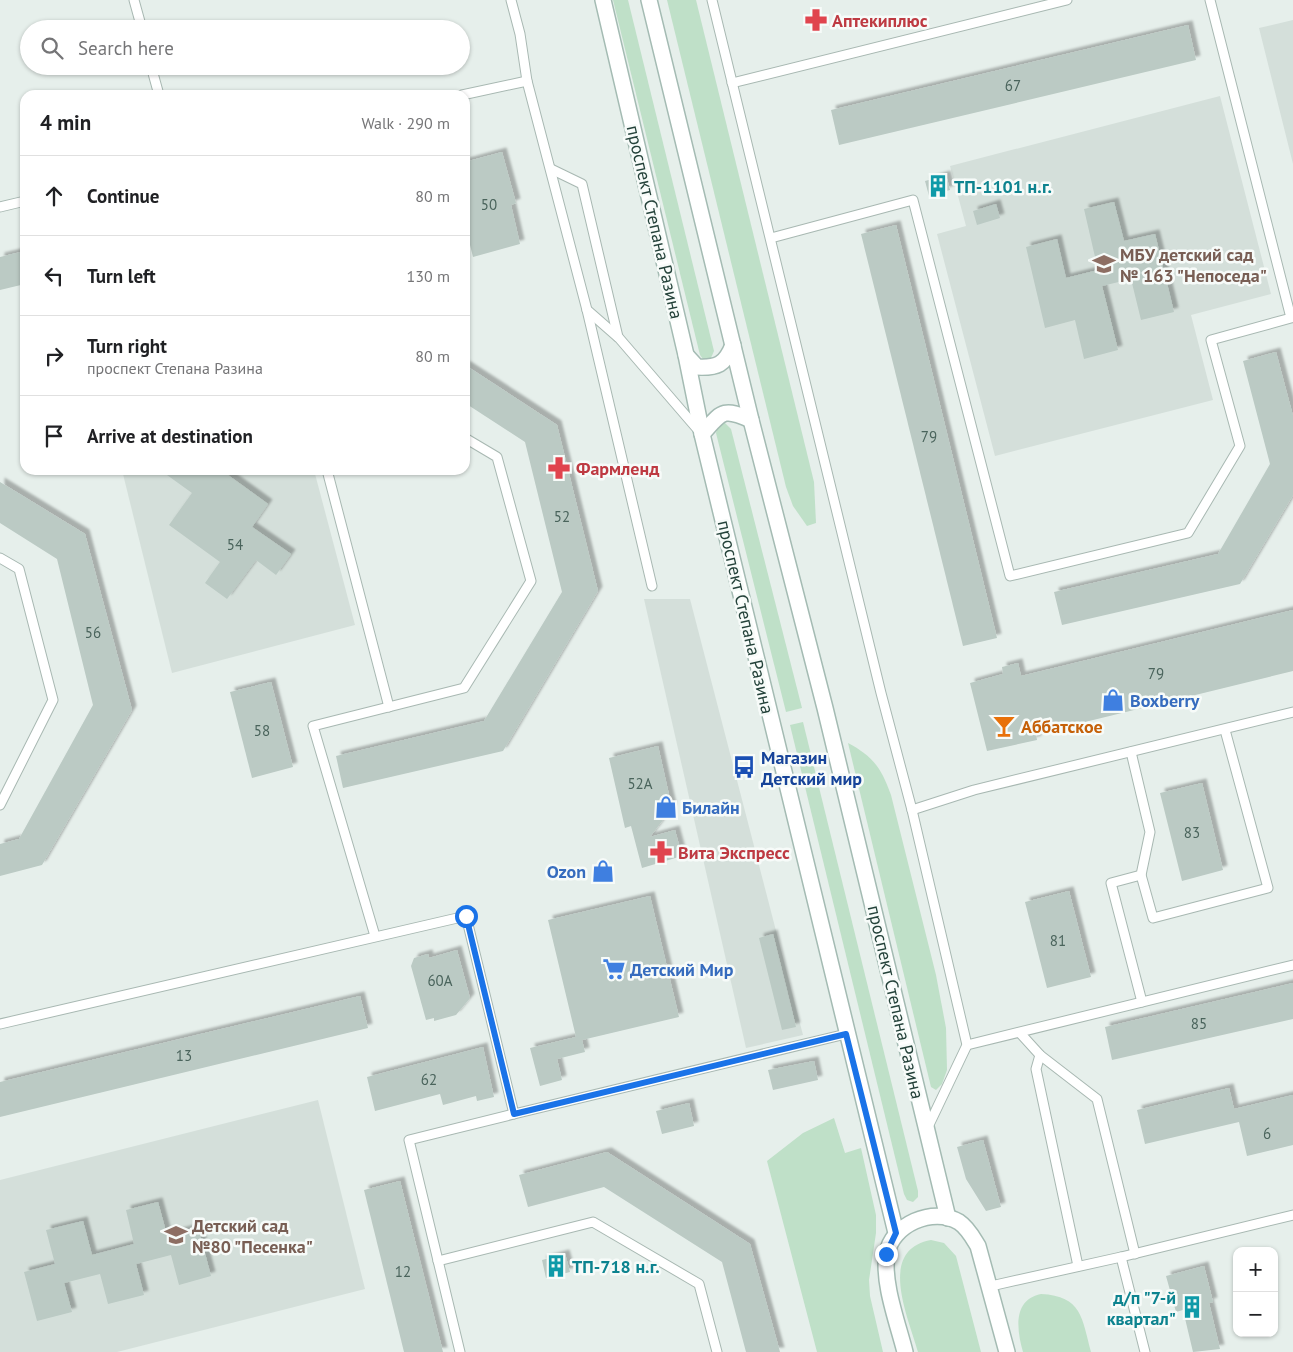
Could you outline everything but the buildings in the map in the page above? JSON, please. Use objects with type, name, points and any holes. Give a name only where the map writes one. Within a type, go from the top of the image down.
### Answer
[{"type":"main road","name":"проспект Степана Разина","points":[[603,0],[686,355],[702,434],[846,1034],[896,1233]]},
{"type":"main road","name":"проспект Степана Разина","points":[[649,0],[751,420],[825,708],[948,1218]]},
{"type":"main road","points":[[686,355],[697,367],[713,368],[728,358],[733,345]]},
{"type":"main road","points":[[702,434],[719,415],[732,412],[751,420]]},
{"type":"main road","points":[[905,1352],[887,1278],[886,1254],[896,1233],[918,1220],[932,1216],[948,1218],[959,1222],[970,1232],[978,1246],[991,1286],[1007,1352]]},
{"type":"lane","points":[[134,0],[140,20]]},
{"type":"lane","points":[[511,0],[520,34],[526,81],[551,169],[587,310],[652,586]]},
{"type":"lane","points":[[712,0],[878,684],[912,810],[967,1045],[926,1131]]},
{"type":"lane","points":[[732,83],[1067,0]]},
{"type":"lane","points":[[771,238],[913,200],[1010,576],[1188,533],[1240,446],[1211,340],[1291,318],[1210,0]]},
{"type":"lane","points":[[153,75],[157,90]]},
{"type":"lane","points":[[470,93],[526,81]]},
{"type":"lane","points":[[551,169],[582,184],[618,338]]},
{"type":"lane","points":[[0,207],[20,202]]},
{"type":"lane","points":[[587,310],[618,338],[702,434]]},
{"type":"lane","points":[[375,936],[313,726],[464,688],[531,581],[497,457],[470,441]]},
{"type":"lane","points":[[328,475],[389,707]]},
{"type":"lane","points":[[0,558],[19,569],[53,700],[0,805]]},
{"type":"lane","points":[[912,810],[974,790],[1293,712]]},
{"type":"lane","points":[[1131,752],[1150,832],[1142,875],[1153,918],[1268,888],[1225,730]]},
{"type":"lane","points":[[1142,875],[1111,883],[1142,1002]]},
{"type":"lane","points":[[0,1024],[466,916],[514,1114]]},
{"type":"lane","points":[[967,1045],[1293,965]]},
{"type":"lane","points":[[1020,1033],[1040,1055],[1097,1099],[1135,1254]]},
{"type":"lane","points":[[460,1352],[409,1140],[846,1034]]},
{"type":"lane","points":[[1040,1055],[1036,1069],[1078,1266]]},
{"type":"lane","points":[[991,1286],[1135,1254],[1293,1215]]},
{"type":"lane","points":[[438,1261],[593,1222],[699,1284],[716,1352]]},
{"type":"lane","points":[[1121,1257],[1145,1352]]},
{"type":"shaded area","points":[[1293,20],[1293,164],[1259,28]]},
{"type":"shaded area","name":"МБУ детский сад № 163 \"Непоседа\"","points":[[1220,96],[1271,294],[1191,315],[1213,400],[995,456],[937,234],[966,226],[950,166]]},
{"type":"shaded area","points":[[123,475],[315,475],[355,625],[172,673]]},
{"type":"shaded area","points":[[644,599],[690,599],[803,1035],[746,1048]]},
{"type":"shaded area","name":"Детский сад №80 \"Песенка\"","points":[[318,1100],[365,1289],[117,1352],[0,1352],[0,1180]]},
{"type":"green space","points":[[613,0],[628,0],[714,351],[710,360],[703,359],[700,355]]},
{"type":"green space","points":[[667,0],[696,0],[814,482],[816,523],[807,526],[793,506],[786,487]]},
{"type":"green space","points":[[724,422],[731,429],[802,708],[786,712],[716,433],[718,427]]},
{"type":"green space","points":[[803,722],[918,1191],[918,1197],[913,1202],[907,1200],[904,1194],[790,725]]},
{"type":"green space","points":[[848,743],[864,753],[876,764],[884,777],[891,795],[936,975],[946,1028],[947,1070],[942,1084],[936,1090],[931,1087]]},
{"type":"green space","points":[[834,1118],[845,1153],[861,1148],[876,1215],[876,1233],[869,1280],[870,1296],[883,1352],[817,1352],[767,1161],[803,1133]]},
{"type":"green space","points":[[931,1240],[944,1243],[956,1256],[981,1352],[918,1352],[903,1303],[900,1286],[901,1270],[905,1257],[915,1246]]},
{"type":"green space","points":[[1041,1294],[1065,1299],[1072,1304],[1082,1319],[1091,1352],[1023,1352],[1018,1326],[1021,1309],[1032,1297]]},
{"type":"place","name":"Аптекиплюс","points":[[816,20]]},
{"type":"place","name":"ТП-1101 н.г.","points":[[938,186]]},
{"type":"place","name":"МБУ детский сад № 163 \"Непоседа\"","points":[[1104,264]]},
{"type":"place","name":"Фармленд","points":[[559,468]]},
{"type":"place","name":"Boxberry","points":[[1113,700]]},
{"type":"place","name":"Аббатское","points":[[1004,726]]},
{"type":"place","name":"Магазин Детский мир","points":[[744,767]]},
{"type":"place","name":"Билайн","points":[[666,807]]},
{"type":"place","name":"Вита Экспресс","points":[[661,852]]},
{"type":"place","name":"Ozon","points":[[603,871]]},
{"type":"place","name":"Детский Мир","points":[[614,969]]},
{"type":"place","name":"Детский сад №80 \"Песенка\"","points":[[176,1235]]},
{"type":"place","name":"ТП-718 н.г.","points":[[556,1266]]},
{"type":"place","name":"д/п \"7-й квартал\"","points":[[1192,1307]]},
{"type":"route","points":[[466,916],[514,1114],[846,1034],[896,1233],[886,1254]]}]
